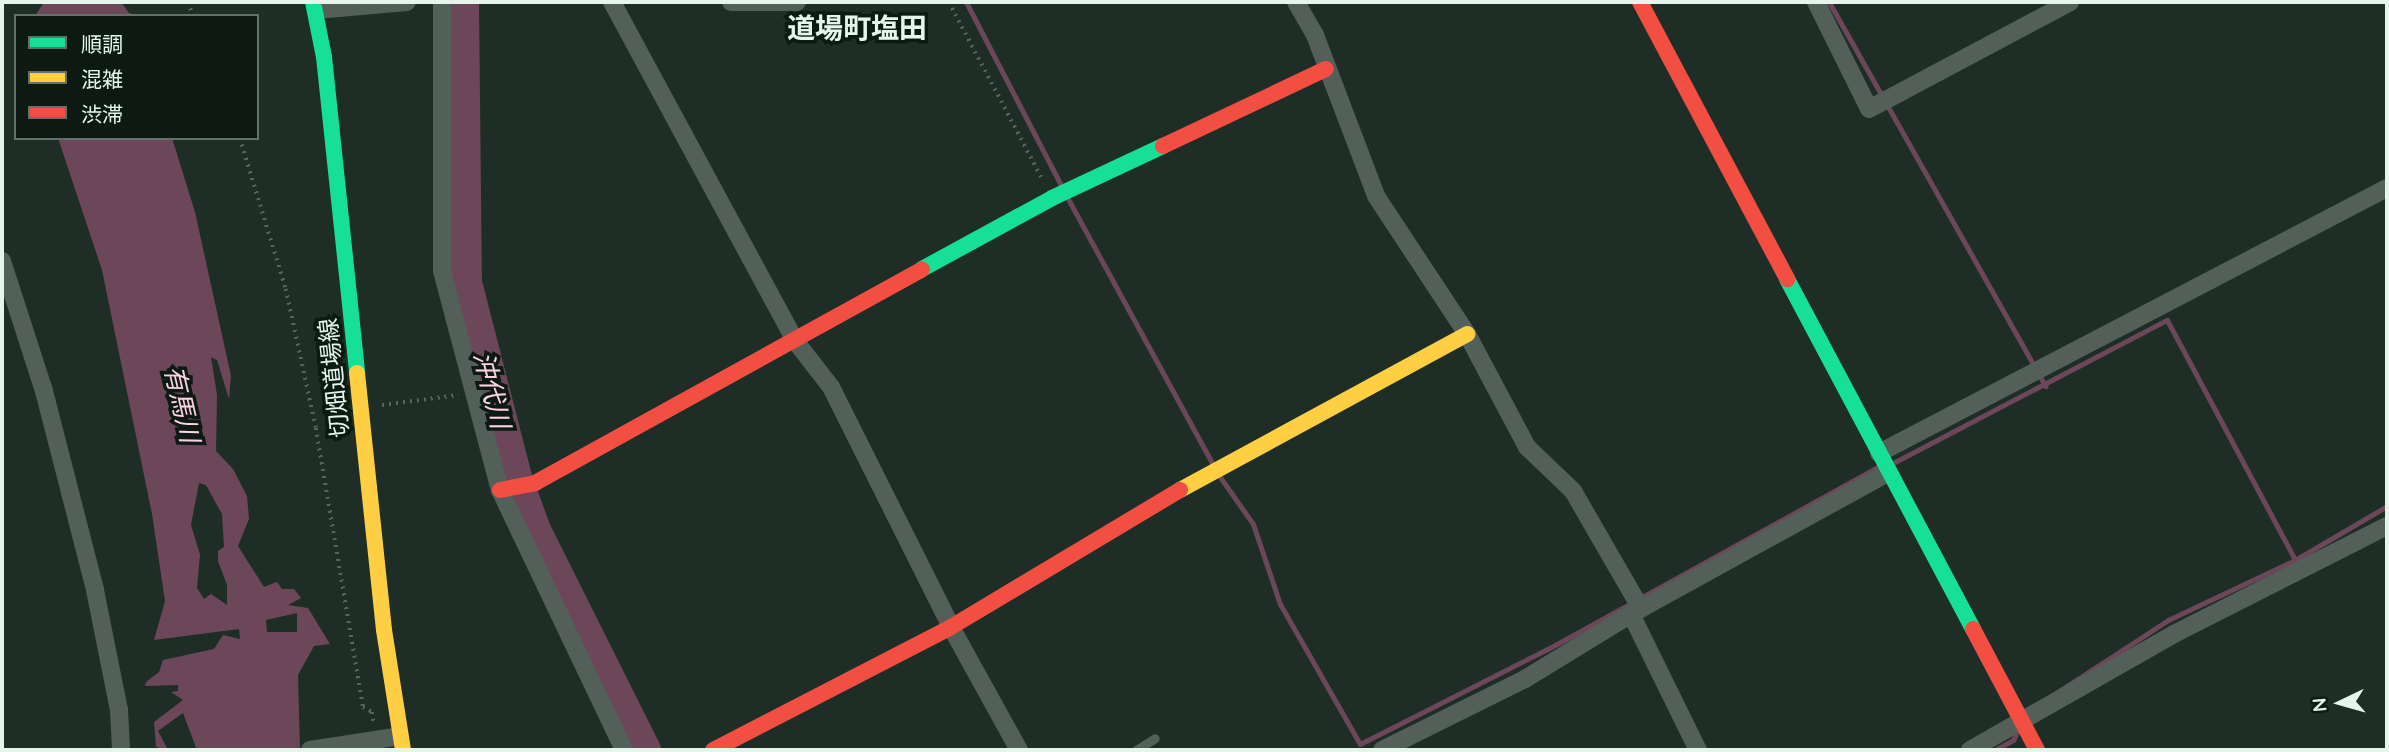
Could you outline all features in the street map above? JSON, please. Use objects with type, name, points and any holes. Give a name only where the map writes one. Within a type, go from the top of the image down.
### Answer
[{"type":"street","points":[[315,6],[407,2]]},
{"type":"street","points":[[442,2],[442,271],[500,490],[624,750]]},
{"type":"street","points":[[612,2],[796,342],[831,387],[951,627],[1019,750]]},
{"type":"street","points":[[731,2],[797,2]]},
{"type":"street","points":[[1296,2],[1326,69],[1376,196],[1467,334],[1527,447],[1573,491],[1636,612],[1698,750]]},
{"type":"street","points":[[1640,2],[2037,750]]},
{"type":"street","points":[[1816,2],[1869,108],[2070,2]]},
{"type":"street","name":"切畑道場線","points":[[315,6],[384,630],[402,743]]},
{"type":"street","points":[[500,490],[536,483],[796,342],[1052,198],[1326,69]]},
{"type":"street","points":[[1879,453],[2387,188]]},
{"type":"street","points":[[2,261],[44,391],[95,590],[119,710],[121,750]]},
{"type":"street","points":[[713,750],[951,627],[1175,493],[1467,334]]},
{"type":"street","points":[[1382,750],[1525,679],[1636,612],[1889,472]]},
{"type":"street","points":[[1970,750],[2174,634],[2387,526]]},
{"type":"street","points":[[310,750],[369,741],[402,743]]},
{"type":"lane","points":[[1136,750],[1155,738]]},
{"type":"path","points":[[949,2],[1052,198]]},
{"type":"path","points":[[241,140],[286,289],[316,428],[363,707],[372,712],[369,741]]},
{"type":"path","points":[[359,408],[474,393]]},
{"type":"water","points":[[44,2],[121,2],[132,14],[36,14]]},
{"type":"water","name":"有馬川","points":[[59,140],[173,140],[195,212],[231,376],[229,399],[217,360],[211,357],[217,395],[216,451],[233,469],[247,496],[249,519],[238,546],[264,587],[277,582],[282,589],[294,589],[301,598],[288,605],[308,608],[330,644],[314,646],[298,675],[300,750],[197,750],[183,713],[158,731],[168,750],[156,747],[154,722],[183,700],[171,692],[178,691],[178,685],[145,686],[146,682],[159,672],[163,660],[214,649],[223,635],[240,639],[239,629],[154,640],[165,601],[152,514],[102,270]],"holes":[[[199,483],[206,485],[222,514],[224,547],[218,551],[218,561],[227,585],[227,605],[211,594],[204,599],[197,588],[200,555],[191,525]],[[297,613],[297,632],[267,632],[266,620]]]},
{"type":"waterway","name":"沖代川","points":[[462,2],[465,282],[515,477],[534,530],[644,750]]},
{"type":"waterway","points":[[966,2],[1061,185]]},
{"type":"waterway","points":[[1829,2],[2045,386]]},
{"type":"waterway","points":[[1067,197],[1213,465]]},
{"type":"waterway","points":[[1893,463],[2167,320],[2295,560]]},
{"type":"waterway","points":[[1220,477],[1253,524],[1280,604],[1360,744],[1557,644],[1880,466]]},
{"type":"waterway","points":[[2027,712],[2168,620],[2295,560],[2387,506]]},
{"type":"waterway","points":[[1995,750],[2013,740],[2018,730]]},
{"type":"traffic: fast","points":[[313,2],[324,57],[357,373]]},
{"type":"traffic: fast","points":[[922,269],[1052,198],[1163,146]]},
{"type":"traffic: fast","points":[[1787,279],[1973,629]]},
{"type":"traffic: slow","points":[[1180,490],[1467,334]]},
{"type":"traffic: slow","points":[[357,373],[384,630],[403,750]]},
{"type":"traffic: jam","points":[[1640,2],[1787,279]]},
{"type":"traffic: jam","points":[[1163,146],[1326,69]]},
{"type":"traffic: jam","points":[[500,490],[535,483],[922,269]]},
{"type":"traffic: jam","points":[[713,750],[951,627],[1180,490]]},
{"type":"traffic: jam","points":[[1973,629],[2037,750]]},
{"type":"district","name":"道場町塩田","points":[[857,28]]}]
